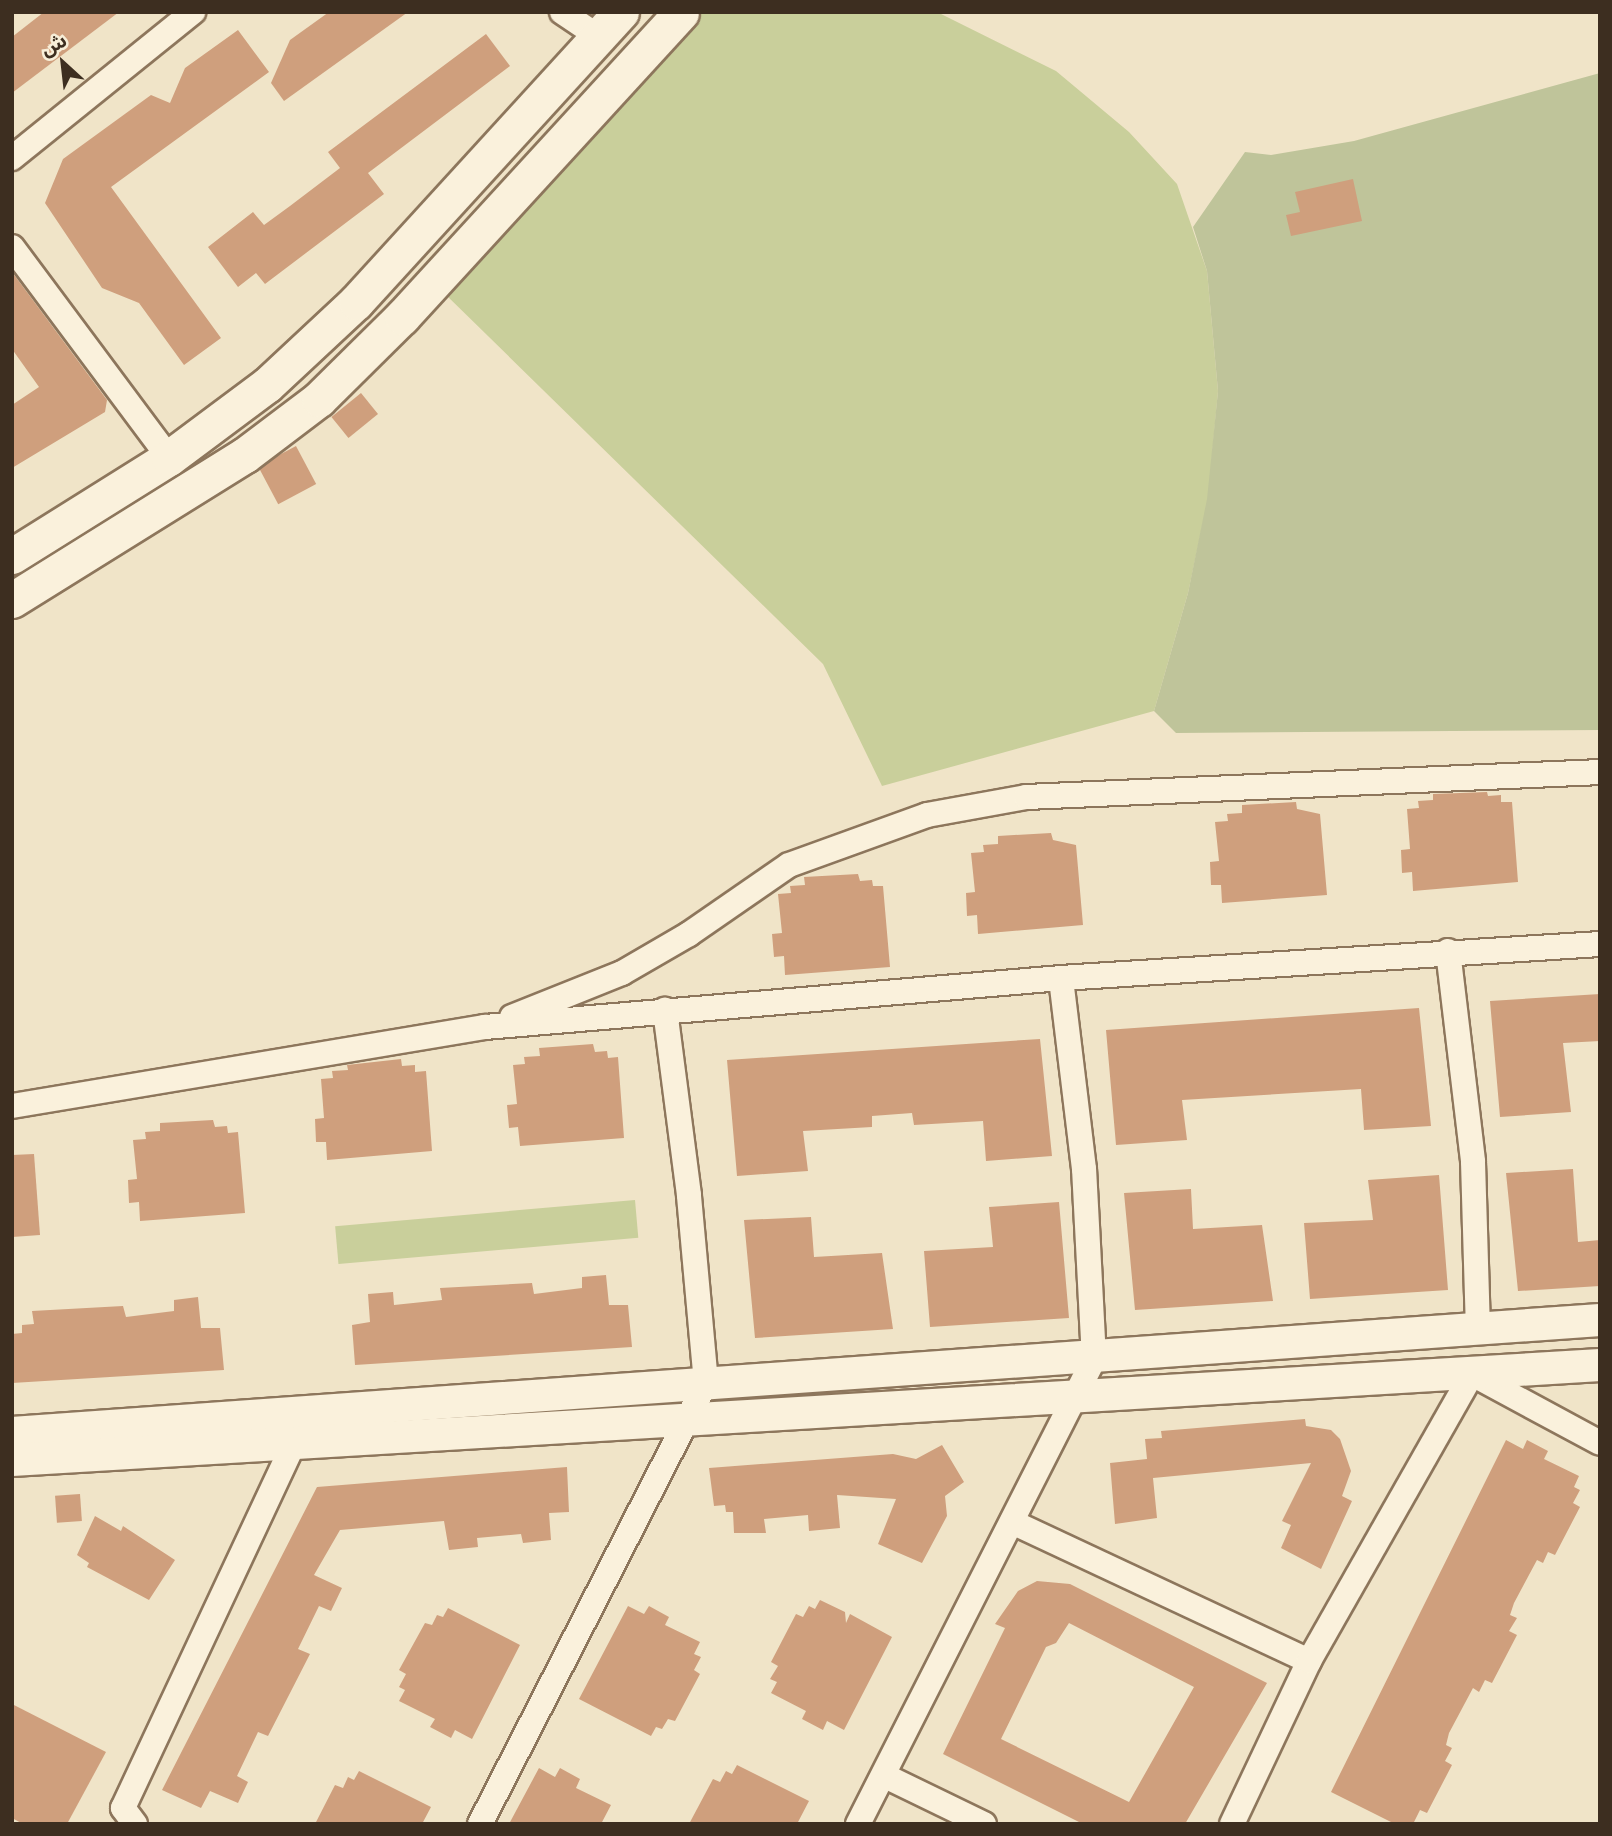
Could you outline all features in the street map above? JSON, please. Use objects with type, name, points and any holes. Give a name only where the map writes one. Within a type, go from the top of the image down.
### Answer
[{"type":"main road","points":[[12,600],[245,454],[319,399],[402,317],[681,12]]},
{"type":"main road","points":[[12,556],[169,458],[267,385],[356,302],[610,25]]},
{"type":"street","points":[[12,158],[193,12]]},
{"type":"street","points":[[562,12],[610,25]]},
{"type":"street","points":[[12,247],[169,458]]},
{"type":"street","points":[[485,1027],[622,973],[689,934],[789,865],[927,815],[1026,797],[1600,772]]},
{"type":"street","points":[[12,1106],[485,1027],[1061,978],[1448,951],[1600,944]]},
{"type":"street","points":[[1448,951],[1473,1162],[1478,1328]]},
{"type":"street","points":[[858,1824],[885,1776],[1094,1359],[1084,1169],[1061,978]]},
{"type":"street","points":[[480,1824],[706,1384],[690,1195],[665,1010]]},
{"type":"street","points":[[12,1433],[1094,1359],[1600,1320]]},
{"type":"street","points":[[12,1460],[686,1423],[1075,1396],[1600,1365]]},
{"type":"street","points":[[1472,1374],[1600,1443]]},
{"type":"street","points":[[1233,1824],[1309,1661],[1472,1374]]},
{"type":"street","points":[[135,1824],[123,1808],[310,1411]]},
{"type":"street","points":[[1012,1522],[1309,1661]]},
{"type":"street","points":[[885,1776],[984,1824]]},
{"type":"green space","points":[[703,12],[937,12],[1056,71],[1129,132],[1177,184],[1207,271],[1218,391],[1208,499],[1188,593],[1154,711],[882,786],[823,664],[444,293]]},
{"type":"green space","points":[[1600,73],[1600,730],[1176,733],[1154,711],[1188,593],[1207,499],[1218,391],[1207,271],[1193,227],[1245,152],[1271,155],[1354,141]]},
{"type":"green space","points":[[635,1200],[638,1238],[338,1264],[335,1226]]},
{"type":"building","points":[[44,12],[119,12],[12,93],[12,37]]},
{"type":"building","points":[[329,12],[408,12],[284,101],[271,83],[290,40]]},
{"type":"building","points":[[238,30],[269,72],[111,187],[221,338],[184,365],[139,303],[102,288],[45,203],[63,159],[151,95],[170,103],[185,68]]},
{"type":"building","points":[[486,34],[510,66],[368,173],[384,194],[265,284],[256,273],[238,287],[208,247],[253,212],[264,225],[340,168],[328,152]]},
{"type":"building","points":[[1353,179],[1362,221],[1291,236],[1286,215],[1300,212],[1295,192]]},
{"type":"building","points":[[12,272],[107,400],[105,412],[12,468],[12,405],[39,387],[12,349]]},
{"type":"building","points":[[361,393],[378,414],[348,438],[331,417]]},
{"type":"building","points":[[296,446],[316,484],[278,504],[258,466]]},
{"type":"building","points":[[1487,792],[1488,796],[1501,795],[1501,802],[1512,802],[1518,882],[1413,891],[1412,872],[1402,873],[1401,850],[1410,849],[1407,809],[1419,808],[1418,801],[1433,800],[1433,794]]},
{"type":"building","points":[[1296,802],[1297,809],[1320,814],[1327,895],[1222,903],[1221,885],[1211,885],[1210,862],[1219,861],[1215,822],[1228,821],[1227,814],[1242,813],[1242,805]]},
{"type":"building","points":[[1051,833],[1053,840],[1076,845],[1083,925],[978,934],[977,915],[967,916],[966,893],[975,892],[971,853],[984,852],[983,845],[998,844],[998,836]]},
{"type":"building","points":[[858,874],[860,881],[872,880],[873,886],[883,886],[890,967],[785,975],[784,956],[774,957],[772,934],[782,933],[778,894],[791,893],[790,886],[805,885],[804,877]]},
{"type":"building","points":[[1600,994],[1600,1041],[1563,1043],[1571,1112],[1500,1117],[1490,1001]]},
{"type":"building","points":[[1419,1008],[1431,1126],[1364,1130],[1361,1089],[1182,1100],[1187,1140],[1116,1145],[1106,1030]]},
{"type":"building","points":[[1040,1039],[1052,1156],[986,1161],[983,1121],[914,1125],[912,1113],[872,1116],[872,1127],[803,1131],[808,1171],[737,1176],[727,1060]]},
{"type":"building","points":[[593,1044],[595,1052],[607,1051],[608,1058],[618,1057],[624,1138],[520,1146],[518,1127],[509,1128],[507,1105],[517,1104],[513,1065],[525,1064],[524,1057],[540,1056],[539,1048]]},
{"type":"building","points":[[401,1059],[402,1066],[415,1065],[415,1072],[426,1071],[432,1151],[327,1160],[326,1142],[316,1142],[315,1119],[324,1118],[321,1079],[333,1078],[332,1071],[348,1070],[347,1065]]},
{"type":"building","points":[[213,1120],[215,1127],[227,1126],[228,1133],[238,1132],[245,1213],[140,1221],[139,1202],[129,1203],[128,1180],[137,1179],[133,1140],[146,1139],[145,1132],[160,1131],[160,1123]]},
{"type":"building","points":[[34,1154],[40,1235],[12,1237],[12,1155]]},
{"type":"building","points":[[1573,1169],[1578,1242],[1600,1240],[1600,1286],[1518,1291],[1506,1173]]},
{"type":"building","points":[[1439,1175],[1448,1290],[1310,1299],[1304,1223],[1373,1220],[1368,1180]]},
{"type":"building","points":[[1191,1189],[1193,1229],[1262,1225],[1273,1301],[1135,1310],[1124,1193]]},
{"type":"building","points":[[1059,1202],[1069,1318],[930,1327],[924,1251],[993,1247],[989,1207]]},
{"type":"building","points":[[811,1217],[814,1257],[882,1253],[893,1329],[755,1338],[744,1220]]},
{"type":"building","points":[[606,1275],[609,1305],[628,1305],[632,1347],[355,1365],[352,1325],[370,1322],[368,1294],[393,1292],[394,1305],[442,1300],[440,1288],[532,1283],[534,1294],[582,1288],[582,1277]]},
{"type":"building","points":[[198,1297],[201,1328],[220,1328],[224,1370],[12,1383],[12,1334],[22,1333],[22,1325],[34,1324],[32,1311],[123,1306],[126,1317],[174,1311],[174,1300]]},
{"type":"building","points":[[1305,1419],[1306,1426],[1331,1430],[1340,1439],[1351,1471],[1342,1496],[1352,1501],[1321,1569],[1281,1548],[1291,1525],[1282,1521],[1311,1463],[1153,1478],[1157,1518],[1115,1524],[1110,1463],[1147,1459],[1145,1439],[1162,1438],[1161,1431]]},
{"type":"building","points":[[1506,1440],[1523,1449],[1527,1440],[1548,1451],[1544,1459],[1579,1476],[1574,1487],[1580,1490],[1573,1503],[1580,1507],[1555,1555],[1548,1552],[1543,1563],[1537,1560],[1514,1603],[1510,1615],[1517,1618],[1509,1631],[1517,1635],[1492,1683],[1485,1680],[1479,1692],[1473,1688],[1449,1733],[1446,1745],[1452,1748],[1445,1761],[1452,1765],[1427,1813],[1420,1810],[1413,1824],[1395,1824],[1331,1792]]},
{"type":"building","points":[[942,1445],[964,1482],[945,1496],[947,1516],[922,1563],[878,1544],[896,1499],[837,1495],[840,1528],[809,1531],[808,1515],[764,1519],[766,1533],[734,1533],[733,1512],[726,1512],[725,1505],[714,1506],[709,1468],[893,1454],[916,1459]]},
{"type":"building","points":[[567,1467],[569,1512],[549,1513],[551,1540],[523,1543],[521,1534],[477,1538],[478,1547],[449,1550],[444,1521],[340,1530],[314,1575],[342,1588],[331,1611],[319,1606],[298,1649],[310,1654],[268,1736],[258,1732],[237,1776],[248,1782],[238,1803],[210,1791],[201,1808],[162,1790],[317,1487]]},
{"type":"building","points":[[80,1494],[82,1521],[57,1523],[55,1496]]},
{"type":"building","points":[[95,1516],[121,1531],[123,1526],[175,1560],[149,1600],[87,1567],[89,1563],[77,1555]]},
{"type":"building","points":[[1037,1581],[1070,1584],[1267,1683],[1185,1824],[1083,1824],[943,1754],[1005,1628],[995,1624],[1018,1591]],"holes":[[[1069,1623],[1194,1687],[1129,1802],[1001,1739],[1046,1647],[1056,1643]]]},
{"type":"building","points":[[820,1600],[845,1612],[846,1623],[850,1614],[892,1637],[844,1730],[827,1721],[823,1730],[802,1719],[806,1711],[771,1693],[777,1682],[770,1679],[778,1666],[771,1662],[796,1614],[803,1617],[809,1606],[815,1609]]},
{"type":"building","points":[[628,1606],[644,1614],[649,1606],[669,1617],[665,1625],[700,1642],[694,1654],[701,1657],[694,1670],[700,1674],[675,1721],[668,1719],[662,1729],[656,1727],[651,1736],[579,1699]]},
{"type":"building","points":[[448,1608],[520,1645],[472,1739],[455,1730],[451,1738],[430,1727],[435,1719],[399,1701],[405,1690],[399,1687],[406,1674],[399,1670],[425,1623],[432,1625],[437,1615],[443,1617]]},
{"type":"building","points":[[12,1704],[106,1752],[67,1824],[23,1824],[12,1818]]},
{"type":"building","points":[[737,1765],[809,1801],[797,1824],[689,1824],[713,1779],[720,1782],[726,1771],[732,1774]]},
{"type":"building","points":[[539,1768],[555,1777],[560,1768],[580,1779],[576,1788],[611,1805],[601,1824],[509,1824]]},
{"type":"building","points":[[359,1771],[431,1807],[422,1824],[315,1824],[335,1785],[343,1788],[348,1777],[354,1780]]}]
